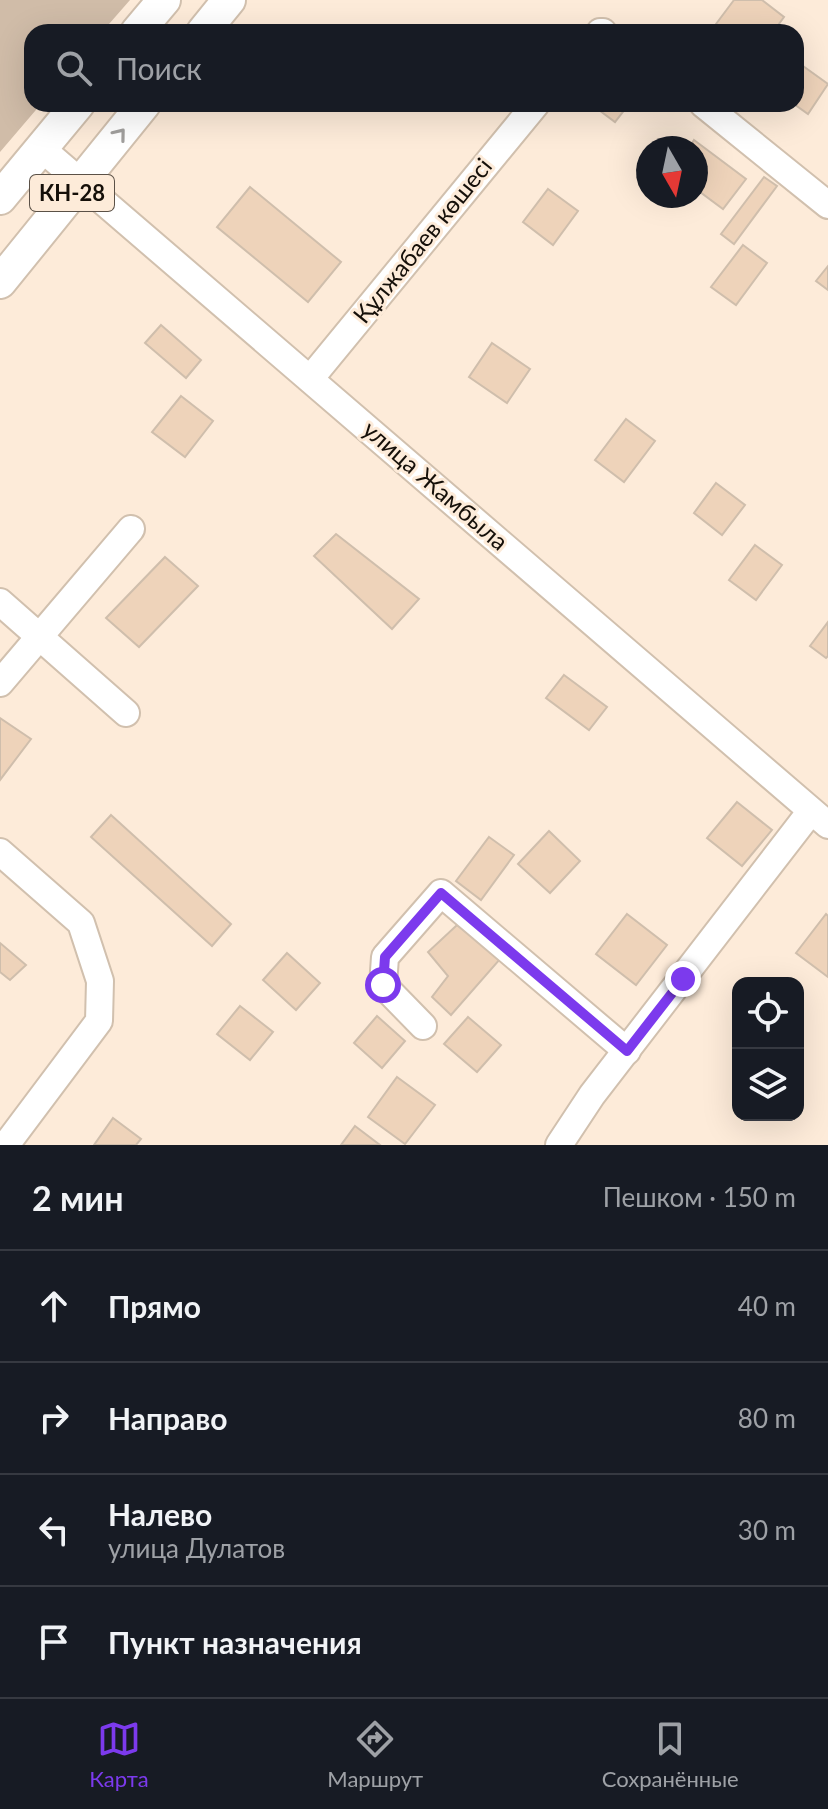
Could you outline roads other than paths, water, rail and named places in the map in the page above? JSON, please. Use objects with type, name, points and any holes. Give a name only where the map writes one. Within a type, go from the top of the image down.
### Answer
[{"type":"main road","points":[[144,24],[164,0]]},
{"type":"main road","points":[[210,24],[229,0]]},
{"type":"main road","name":"КН-28","points":[[0,198],[71,112]]},
{"type":"main road","name":"КН-28","points":[[0,282],[138,112]]},
{"type":"street","name":"Құлжабаев көшесі","points":[[310,379],[529,112]]},
{"type":"street","points":[[713,112],[828,205]]},
{"type":"street","name":"улица Жамбыла","points":[[41,148],[819,818]]},
{"type":"street","points":[[0,683],[131,529]]},
{"type":"street","points":[[0,602],[126,713]]},
{"type":"street","points":[[559,1145],[627,1051],[819,818]]},
{"type":"street","points":[[0,852],[81,923],[100,981],[99,1021],[6,1145]]},
{"type":"street","points":[[423,1026],[383,985],[385,957],[441,893],[627,1051]]}]
